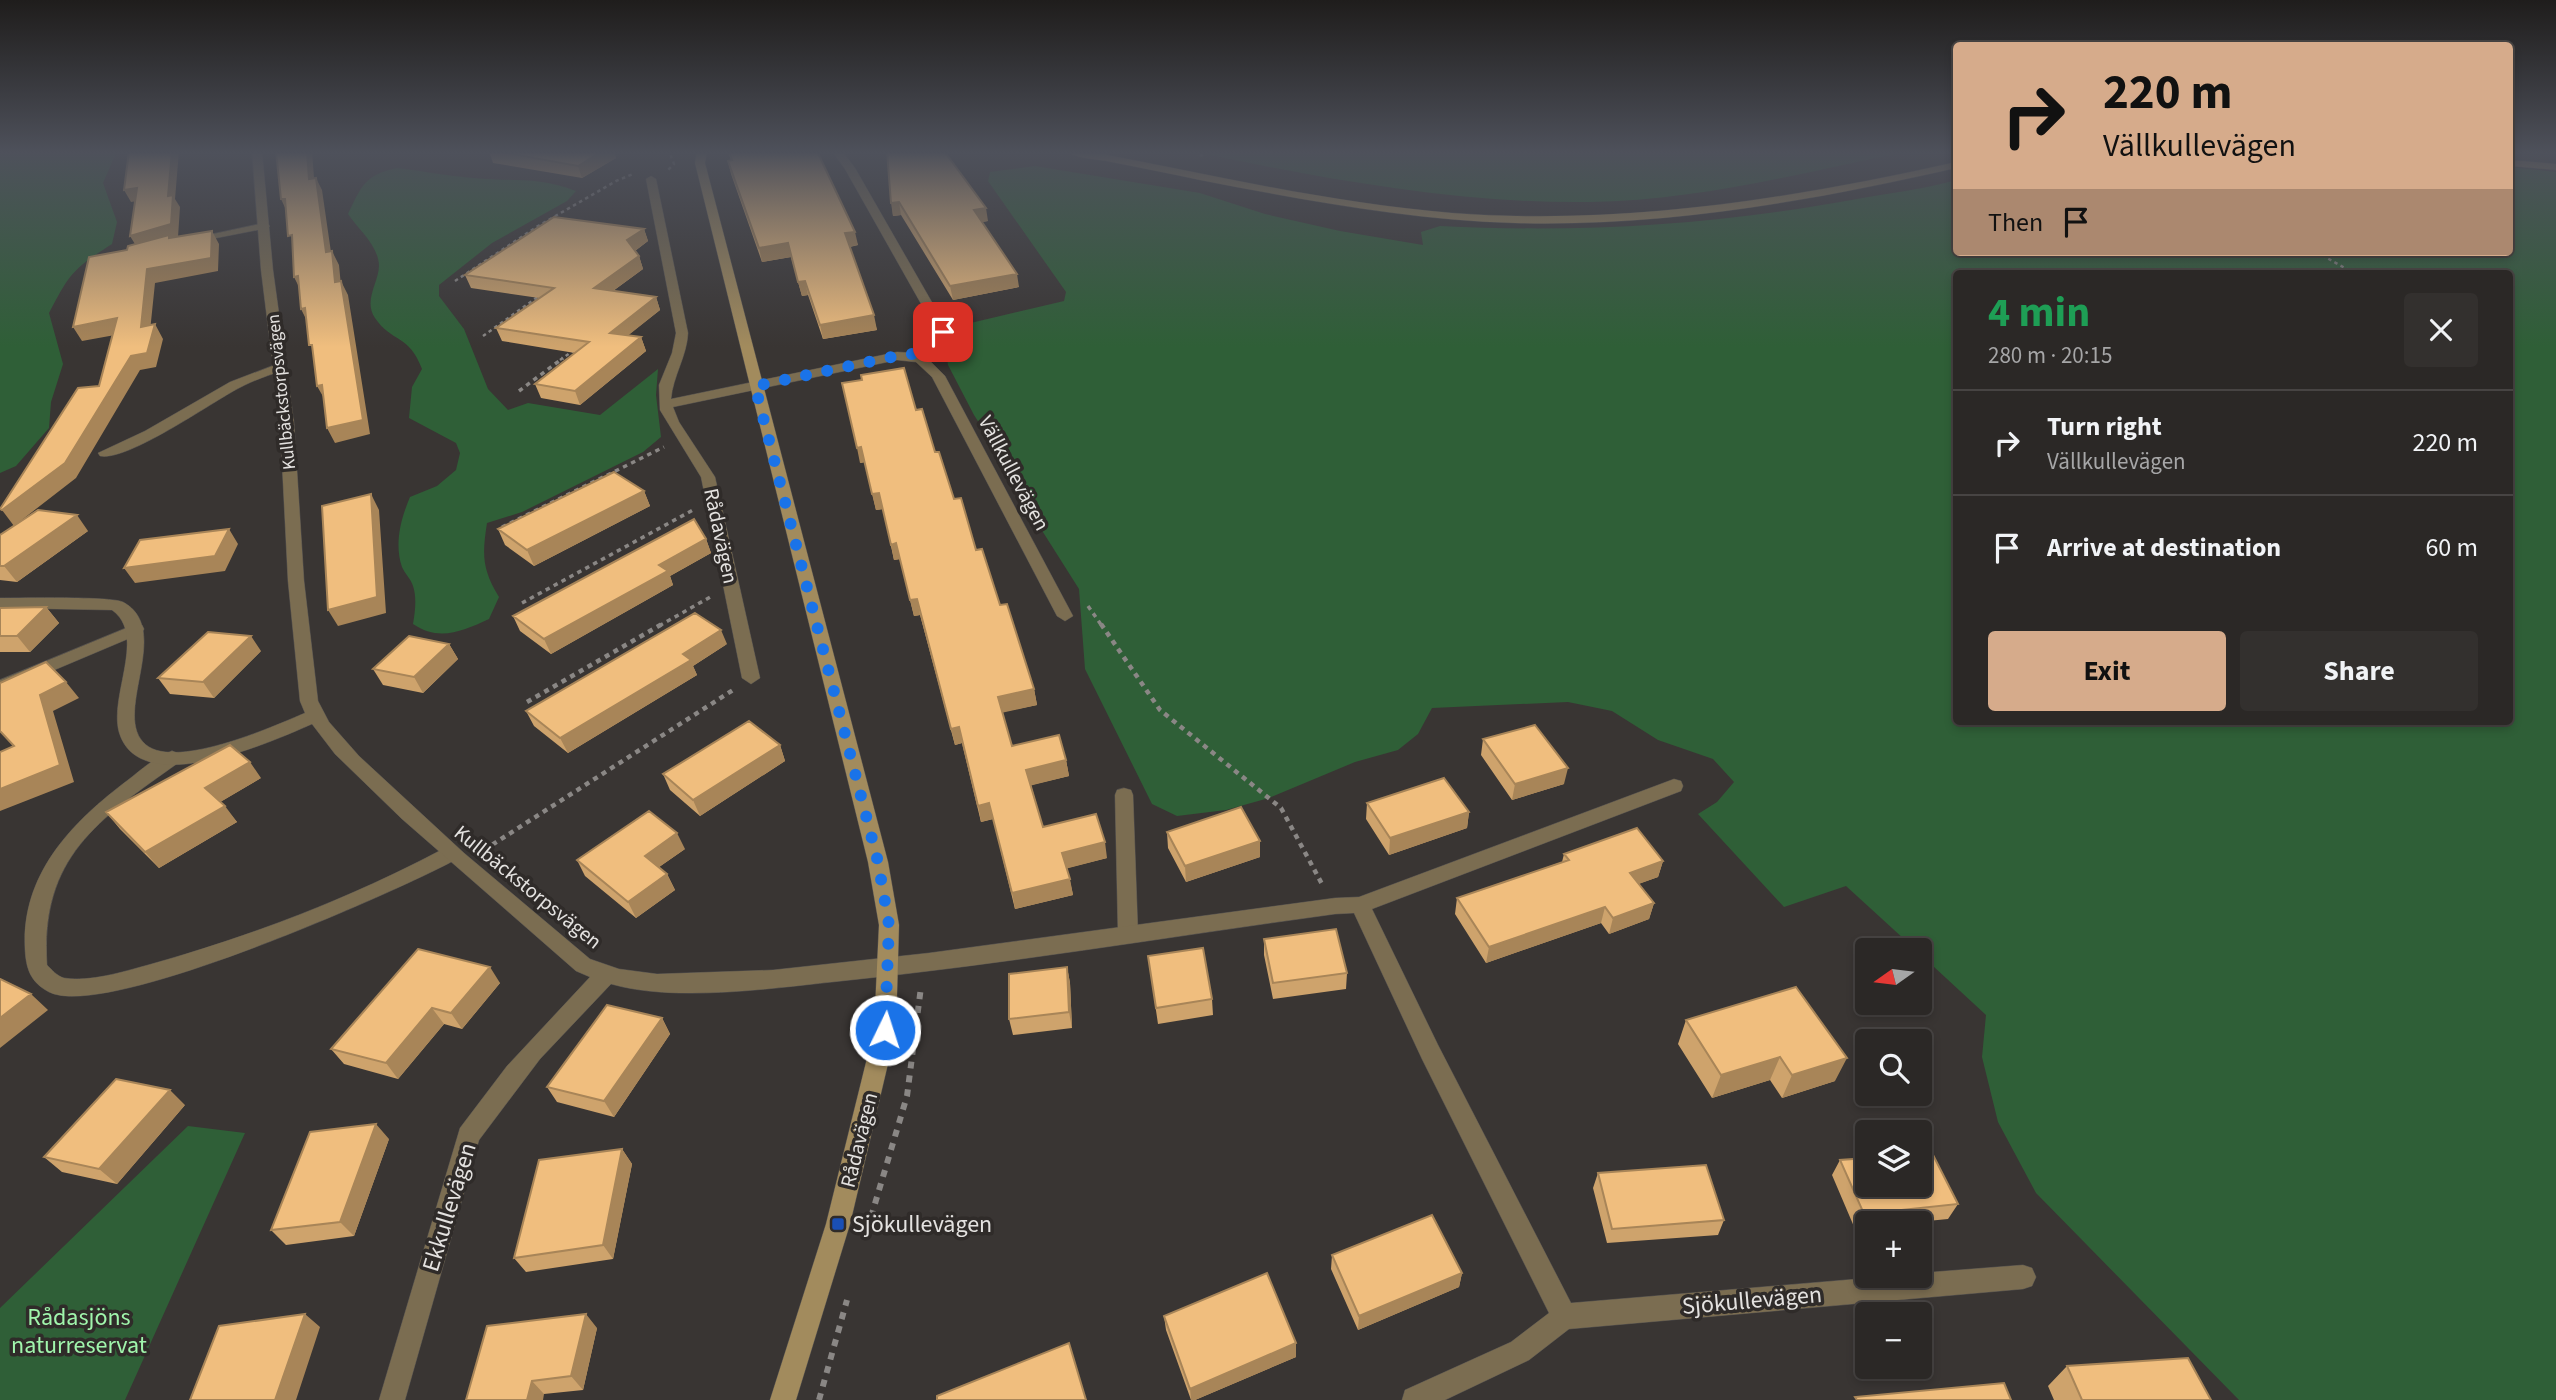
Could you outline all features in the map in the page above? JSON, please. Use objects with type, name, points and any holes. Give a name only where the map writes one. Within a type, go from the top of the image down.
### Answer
[{"type":"street","name":"Kullbäckstorpsvägen","points":[[263,216],[267,270],[287,423],[296,581],[309,701],[314,716],[352,760],[456,859],[583,965],[606,976],[638,982],[682,983],[787,979],[889,968]]},
{"type":"street","points":[[659,216],[682,332],[682,344],[665,386],[666,404],[897,356],[918,356],[940,339],[943,332],[877,216]]},
{"type":"street","name":"Rådavägen","points":[[712,216],[878,862],[889,925],[885,1030],[838,1224],[783,1400]]},
{"type":"street","points":[[1462,216],[1547,220],[1642,216]]},
{"type":"street","points":[[174,243],[264,226]]},
{"type":"street","name":"Vällkullevägen","points":[[918,356],[938,376],[1065,616]]},
{"type":"street","points":[[105,453],[140,441],[225,390],[261,372],[280,367]]},
{"type":"street","name":"Rådavägen","points":[[666,404],[671,423],[701,460],[708,477],[751,678]]},
{"type":"street","points":[[0,603],[116,605],[127,609],[133,615],[136,629],[128,706],[129,734],[137,748],[153,755],[172,758],[207,755],[253,742],[314,716]]},
{"type":"street","points":[[0,687],[136,629]]},
{"type":"street","points":[[172,758],[101,810],[74,837],[51,872],[35,911],[34,951],[37,969],[58,986],[96,988],[155,973],[456,859]]},
{"type":"street","points":[[889,968],[1335,906],[1360,905],[1674,786]]},
{"type":"street","points":[[1124,795],[1128,934]]},
{"type":"street","points":[[1360,905],[1430,1052],[1564,1317],[1520,1351],[1415,1400]]},
{"type":"street","name":"Ekkullevägen","points":[[393,1400],[468,1136],[484,1112],[567,1014],[606,976]]},
{"type":"street","name":"Sjökullevägen","points":[[1564,1317],[2023,1277]]},
{"type":"path","points":[[455,281],[554,216]]},
{"type":"path","points":[[2323,256],[2349,270]]},
{"type":"path","points":[[482,335],[548,289]]},
{"type":"path","points":[[519,391],[584,343]]},
{"type":"path","points":[[502,527],[672,443]]},
{"type":"path","points":[[522,603],[702,505]]},
{"type":"path","points":[[527,702],[720,591]]},
{"type":"path","points":[[1054,596],[1080,594],[1160,710],[1281,808],[1335,906]]},
{"type":"path","points":[[456,859],[751,678]]},
{"type":"green space","points":[[0,216],[115,216],[117,222],[112,244],[74,273],[49,313],[63,364],[51,402],[49,428],[16,466],[0,473]]},
{"type":"green space","points":[[350,216],[540,216],[492,243],[439,285],[439,296],[464,329],[488,389],[508,410],[528,403],[600,415],[658,369],[656,395],[661,437],[643,452],[522,512],[487,523],[484,544],[486,570],[499,597],[489,619],[451,633],[432,632],[413,624],[414,591],[402,567],[399,540],[401,522],[410,497],[437,486],[456,470],[460,453],[456,443],[409,418],[412,387],[422,369],[412,350],[381,326],[372,311],[371,298],[379,265],[371,244]]},
{"type":"green space","points":[[1013,216],[1275,216],[1423,245],[1421,232],[1440,226],[1598,227],[1740,216],[1953,216],[1953,256],[2513,256],[2513,216],[2556,216],[2556,1400],[2239,1400],[2036,1193],[1998,1122],[1982,1057],[1986,1015],[1932,965],[1932,938],[1903,938],[1846,886],[1784,907],[1698,814],[1717,802],[1734,782],[1713,759],[1658,740],[1612,711],[1568,702],[1432,708],[1418,734],[1398,750],[1355,762],[1269,798],[1226,810],[1177,816],[1152,804],[1085,669],[1079,589],[1029,510],[1014,477],[974,415],[948,365],[946,350],[957,339],[958,326],[1064,301],[1066,292]]},
{"type":"green space","name":"Rådasjöns naturreservat","points":[[188,1126],[245,1133],[125,1400],[0,1400],[0,1308]]},
{"type":"building","points":[[133,216],[172,216],[171,224],[130,236]]},
{"type":"building","points":[[286,216],[321,216],[326,252],[332,251],[335,282],[341,281],[363,420],[327,428],[322,385],[317,386],[305,308],[301,309],[298,276],[294,277],[292,235],[288,236]]},
{"type":"building","points":[[748,216],[848,216],[855,232],[845,233],[874,315],[820,325],[805,281],[798,282],[788,243],[759,248]]},
{"type":"building","points":[[908,216],[978,216],[1017,274],[950,286]]},
{"type":"building","points":[[554,217],[644,229],[627,240],[639,256],[594,288],[656,297],[610,333],[641,337],[575,391],[535,384],[589,342],[496,328],[554,288],[465,275]]},
{"type":"building","points":[[212,231],[211,258],[147,269],[141,327],[155,324],[147,353],[131,356],[65,463],[0,509],[78,388],[99,386],[117,318],[73,327],[89,257],[127,250],[128,246],[169,235],[169,238]]},
{"type":"building","points":[[904,368],[916,410],[922,409],[935,452],[939,452],[954,499],[961,498],[976,550],[982,549],[1000,605],[1007,604],[1034,689],[998,697],[1012,746],[1059,735],[1066,760],[1026,770],[1043,827],[1096,814],[1105,842],[1062,853],[1070,879],[1012,893],[989,803],[978,806],[959,727],[951,729],[917,599],[910,600],[896,543],[891,545],[879,493],[872,494],[861,447],[857,448],[842,383],[862,380],[861,375]]},
{"type":"building","points":[[614,472],[644,491],[527,550],[498,529]]},
{"type":"building","points":[[371,494],[377,597],[328,610],[322,506]]},
{"type":"building","points":[[38,510],[77,515],[4,566],[0,566],[0,535]]},
{"type":"building","points":[[694,519],[706,539],[659,565],[668,571],[544,639],[513,616]]},
{"type":"building","points":[[229,529],[215,556],[124,568],[140,540]]},
{"type":"building","points":[[46,607],[17,636],[0,636],[0,608]]},
{"type":"building","points":[[695,613],[721,630],[683,654],[691,660],[560,738],[526,711]]},
{"type":"building","points":[[208,632],[251,636],[203,682],[158,678]]},
{"type":"building","points":[[409,636],[449,644],[414,677],[373,669]]},
{"type":"building","points":[[46,662],[66,682],[40,695],[60,765],[0,789],[0,752],[14,746],[0,731],[0,683]]},
{"type":"building","points":[[749,721],[780,745],[693,800],[663,774]]},
{"type":"building","points":[[1535,725],[1568,768],[1515,784],[1483,739]]},
{"type":"building","points":[[230,745],[250,762],[205,788],[225,806],[145,852],[106,812]]},
{"type":"building","points":[[1444,778],[1469,812],[1390,838],[1367,803]]},
{"type":"building","points":[[1241,807],[1260,841],[1185,866],[1167,832]]},
{"type":"building","points":[[649,811],[677,833],[645,856],[667,874],[628,902],[577,860]]},
{"type":"building","points":[[1637,828],[1663,861],[1630,873],[1654,903],[1613,918],[1605,907],[1489,947],[1457,898],[1569,860],[1564,854]]},
{"type":"building","points":[[1336,929],[1347,973],[1273,983],[1264,939]]},
{"type":"building","points":[[1203,948],[1212,999],[1156,1008],[1148,956]]},
{"type":"building","points":[[418,949],[490,967],[451,1013],[432,1008],[386,1063],[331,1049]]},
{"type":"building","points":[[1067,967],[1069,1012],[1009,1019],[1009,974]]},
{"type":"building","points":[[0,979],[31,994],[0,1018]]},
{"type":"building","points":[[1796,987],[1847,1058],[1792,1075],[1780,1057],[1721,1075],[1686,1020]]},
{"type":"building","points":[[607,1005],[662,1018],[604,1101],[547,1087]]},
{"type":"building","points":[[116,1079],[170,1090],[99,1169],[44,1157]]},
{"type":"building","points":[[376,1124],[340,1222],[271,1230],[310,1132]]},
{"type":"building","points":[[622,1149],[603,1245],[514,1258],[539,1160]]},
{"type":"building","points":[[1932,1153],[1958,1204],[1892,1211],[1863,1211],[1856,1197],[1932,1197]]},
{"type":"building","points":[[1855,1159],[1855,1194],[1840,1160]]},
{"type":"building","points":[[1706,1165],[1724,1220],[1612,1229],[1598,1173]]},
{"type":"building","points":[[1432,1215],[1462,1273],[1359,1316],[1332,1255]]},
{"type":"building","points":[[1267,1273],[1296,1343],[1190,1389],[1164,1316]]},
{"type":"building","points":[[305,1314],[275,1400],[190,1400],[219,1326]]},
{"type":"building","points":[[586,1314],[571,1376],[532,1381],[527,1400],[466,1400],[487,1326]]},
{"type":"building","points":[[1069,1343],[1086,1400],[937,1400],[937,1396]]},
{"type":"building","points":[[2188,1358],[2211,1400],[2082,1400],[2067,1366]]},
{"type":"building","points":[[2004,1383],[2011,1400],[1857,1400],[1855,1397]]},
{"type":"place","name":"Sjökullevägen","points":[[838,1224]]},
{"type":"route","points":[[885,1030],[889,925],[878,862],[755,386],[897,356],[918,356],[940,339],[943,332]]}]
